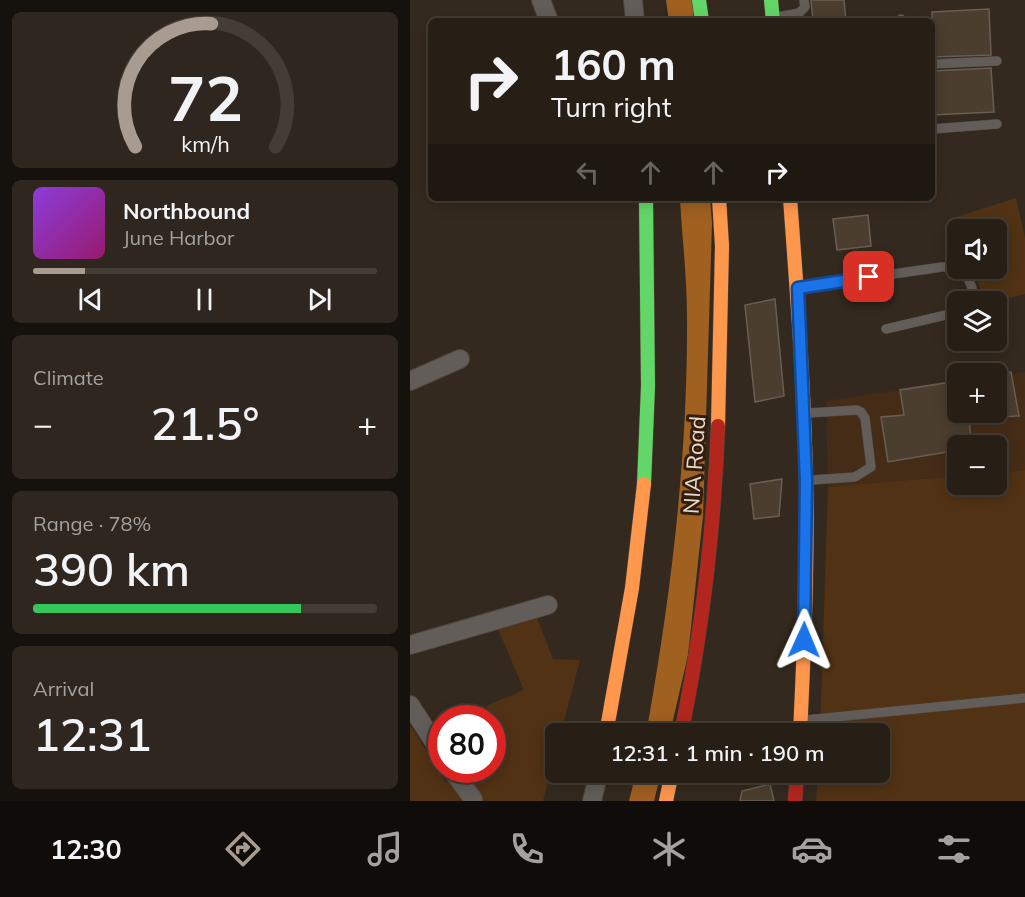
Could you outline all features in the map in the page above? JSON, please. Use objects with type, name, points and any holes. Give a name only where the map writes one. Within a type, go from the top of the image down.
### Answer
[{"type":"main road","points":[[699,0],[702,18]]},
{"type":"main road","points":[[771,0],[773,18]]},
{"type":"main road","points":[[607,723],[629,600],[643,501],[649,406],[646,201]]},
{"type":"main road","name":"NIA Road","points":[[683,723],[695,667],[716,484],[721,355],[722,246],[719,201]]},
{"type":"main road","points":[[790,201],[798,288],[806,481],[800,723]]},
{"type":"main road","points":[[666,801],[670,783]]},
{"type":"main road","points":[[795,801],[796,783]]},
{"type":"street","points":[[541,0],[548,18]]},
{"type":"street","points":[[633,0],[635,18]]},
{"type":"street","points":[[410,381],[460,359]]},
{"type":"street","points":[[410,645],[548,605]]},
{"type":"street","points":[[410,705],[428,733]]},
{"type":"street","points":[[461,783],[473,800]]},
{"type":"street","points":[[592,801],[596,783]]},
{"type":"lane","points":[[780,18],[799,13],[805,8],[804,0]]},
{"type":"lane","points":[[935,64],[997,61]]},
{"type":"lane","points":[[935,129],[997,124]]},
{"type":"lane","points":[[798,288],[947,267]]},
{"type":"lane","points":[[886,329],[947,315]]},
{"type":"lane","points":[[803,413],[857,410],[861,412],[865,418],[871,467],[855,477],[806,481]]},
{"type":"lane","points":[[831,723],[1025,698]]},
{"type":"shaded area","points":[[666,0],[692,0],[694,18],[669,18]]},
{"type":"shaded area","points":[[1016,198],[1025,238],[1025,294],[1007,298],[1007,291],[981,291],[977,279],[1007,279],[1007,219],[957,219],[956,217]]},
{"type":"shaded area","points":[[680,201],[710,201],[712,223],[703,516],[688,655],[672,723],[648,723],[670,578],[681,473],[687,368],[687,301]]},
{"type":"shaded area","points":[[1025,372],[1025,470],[1007,472],[1007,435],[947,435],[947,477],[828,487],[826,401],[947,383],[947,423],[1007,423],[1007,375]]},
{"type":"shaded area","points":[[1025,470],[1025,801],[816,801],[817,783],[890,783],[890,723],[820,723],[828,487],[947,477],[947,495],[1007,495],[1007,472]]},
{"type":"shaded area","points":[[536,615],[553,659],[580,660],[564,723],[545,723],[545,783],[548,783],[543,801],[410,801],[410,725],[428,754],[428,783],[506,783],[506,705],[488,705],[524,690],[498,629]]},
{"type":"shaded area","points":[[634,783],[658,783],[654,801],[629,801]]},
{"type":"building","points":[[811,0],[844,0],[846,18],[813,18]]},
{"type":"building","points":[[989,9],[991,55],[935,57],[935,18],[932,18],[932,12]]},
{"type":"building","points":[[991,68],[994,112],[935,115],[935,71]]},
{"type":"building","points":[[868,215],[871,246],[837,250],[833,219]]},
{"type":"building","points":[[775,299],[784,396],[755,402],[745,305]]},
{"type":"building","points":[[1011,372],[1019,416],[1007,417],[1007,373]]},
{"type":"building","points":[[947,383],[947,423],[970,423],[970,435],[947,435],[947,452],[888,462],[881,417],[904,415],[900,390]]},
{"type":"building","points":[[782,479],[779,516],[754,519],[750,484]]},
{"type":"building","points":[[770,784],[774,801],[740,801],[742,791]]},
{"type":"traffic: fast","points":[[699,0],[702,18]]},
{"type":"traffic: fast","points":[[771,0],[773,18]]},
{"type":"traffic: fast","points":[[644,484],[648,386],[646,201]]},
{"type":"traffic: slow","points":[[718,426],[722,246],[719,201]]},
{"type":"traffic: slow","points":[[790,201],[798,303],[806,479],[806,575],[800,723]]},
{"type":"traffic: slow","points":[[608,723],[632,588],[644,484]]},
{"type":"traffic: slow","points":[[666,801],[670,783]]},
{"type":"traffic: jam","points":[[683,723],[706,581],[718,426]]},
{"type":"traffic: jam","points":[[795,801],[796,783]]},
{"type":"route","points":[[804,640],[806,481],[798,288],[869,277]]}]
